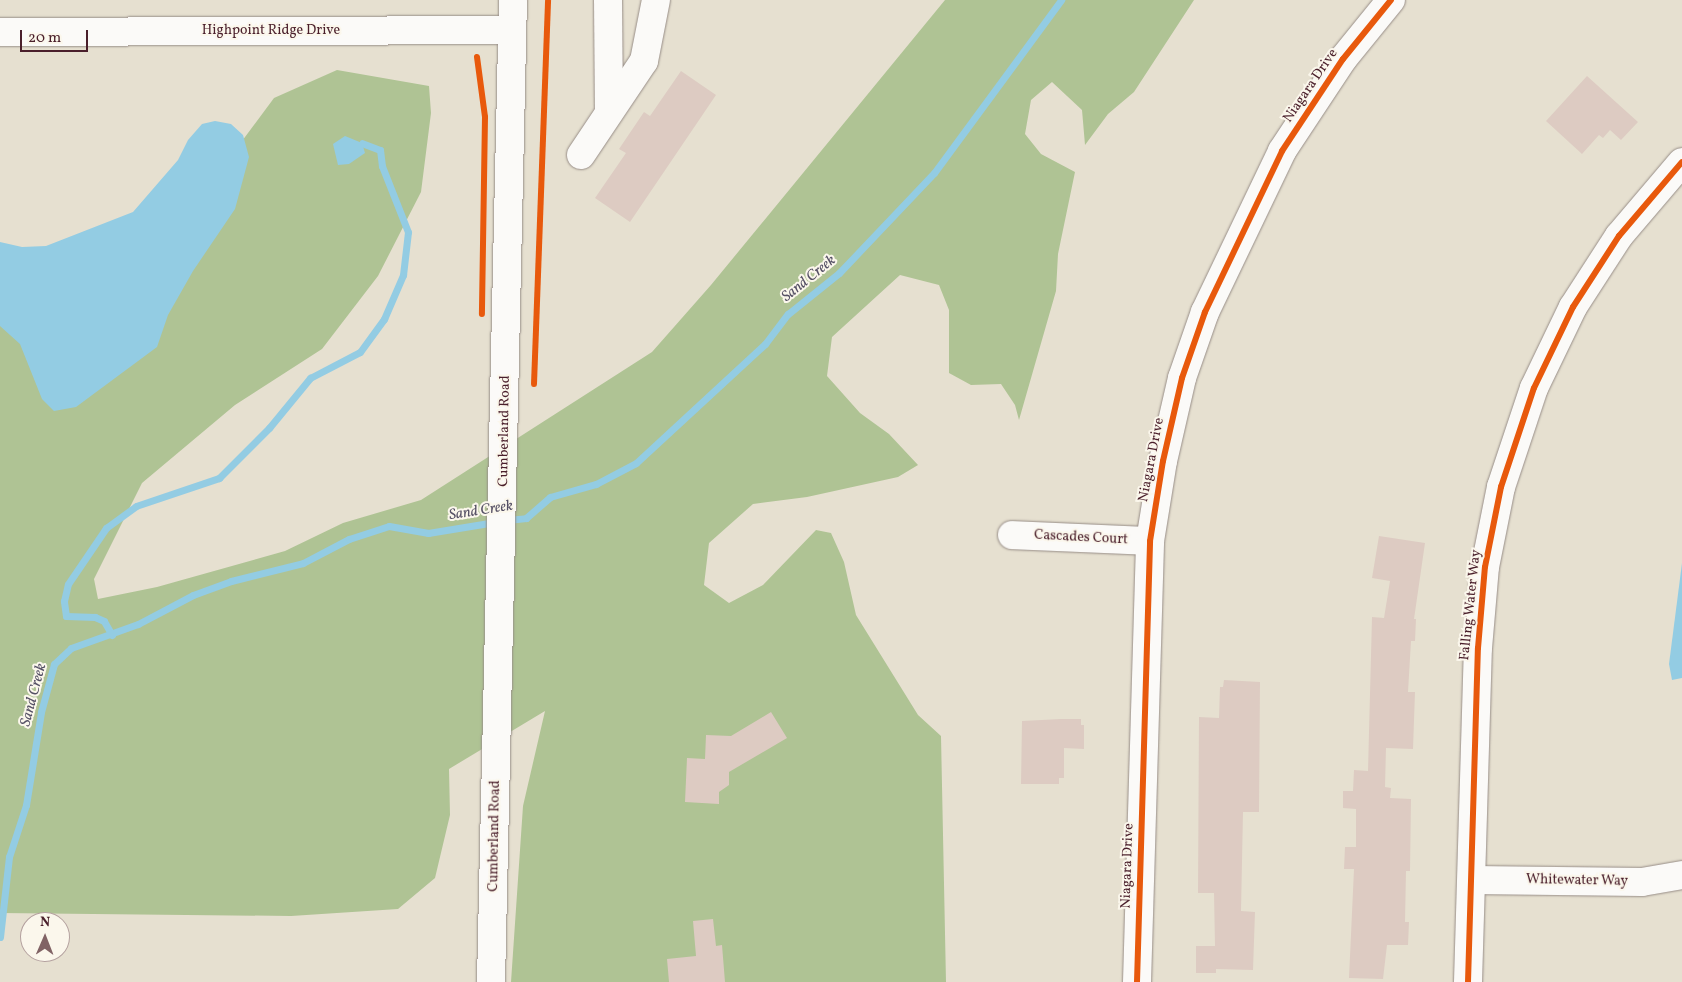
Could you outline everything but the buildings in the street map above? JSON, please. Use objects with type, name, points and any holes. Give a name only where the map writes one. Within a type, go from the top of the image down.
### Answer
[{"type":"street","name":"Cumberland Road","points":[[491,982],[504,494],[512,0]]},
{"type":"street","points":[[608,0],[609,112]]},
{"type":"street","points":[[581,155],[644,61],[656,0]]},
{"type":"street","name":"Niagara Drive","points":[[1137,982],[1150,541],[1162,461],[1182,378],[1205,312],[1282,152],[1343,59],[1391,0]]},
{"type":"street","name":"Highpoint Ridge Drive","points":[[0,32],[512,30]]},
{"type":"street","name":"Falling Water Way","points":[[1468,982],[1478,648],[1485,567],[1501,487],[1534,388],[1573,307],[1619,236],[1682,162]]},
{"type":"street","name":"Cascades Court","points":[[1012,535],[1150,541]]},
{"type":"street","name":"Whitewater Way","points":[[1472,880],[1642,882],[1682,875]]},
{"type":"green space","points":[[945,0],[1194,0],[1134,92],[1108,114],[1085,145],[1082,110],[1052,82],[1031,100],[1025,134],[1041,154],[1075,172],[1058,254],[1056,291],[1019,420],[1015,405],[1001,384],[971,385],[949,373],[949,310],[939,285],[900,275],[832,337],[827,376],[860,413],[889,434],[918,465],[898,477],[807,497],[753,504],[709,543],[704,585],[729,603],[763,585],[816,530],[831,533],[844,562],[856,615],[918,715],[941,736],[946,982],[511,982],[523,806],[545,711],[449,769],[450,815],[435,878],[398,909],[291,916],[70,914],[70,912],[0,913],[0,292],[213,180],[274,98],[337,70],[429,86],[431,113],[421,192],[378,276],[322,349],[235,405],[142,483],[94,579],[98,599],[157,587],[285,551],[343,523],[421,500],[652,352],[711,285]]},
{"type":"water","points":[[215,121],[231,124],[243,135],[249,157],[235,209],[193,271],[168,315],[157,347],[76,407],[54,411],[42,399],[20,344],[0,326],[0,242],[22,247],[46,246],[133,212],[178,160],[188,140],[202,124]]},
{"type":"water","points":[[345,136],[362,143],[365,153],[349,164],[338,165],[333,144]]},
{"type":"water","points":[[1682,563],[1682,678],[1672,680],[1669,664]]},
{"type":"waterway","name":"Sand Creek","points":[[508,520],[526,518],[550,497],[596,484],[636,463],[765,344],[788,314],[839,273],[934,173],[1061,0]]},
{"type":"waterway","points":[[112,635],[104,621],[95,617],[66,616],[64,601],[68,584],[106,528],[136,506],[219,478],[269,428],[310,378],[360,352],[384,319],[403,275],[408,232],[382,166],[380,150],[362,143]]},
{"type":"waterway","name":"Sand Creek","points":[[0,937],[9,857],[26,805],[41,712],[54,664],[71,648],[138,624],[193,595],[231,581],[303,563],[349,539],[389,526],[428,533],[495,522]]},
{"type":"cycle path","points":[[534,384],[548,0]]},
{"type":"cycle path","points":[[1137,982],[1150,541],[1163,461],[1182,378],[1205,312],[1282,151],[1343,59],[1391,0]]},
{"type":"cycle path","points":[[477,57],[485,117],[482,314]]},
{"type":"cycle path","points":[[1468,982],[1478,648],[1485,567],[1501,487],[1534,388],[1573,307],[1619,236],[1682,162]]}]
